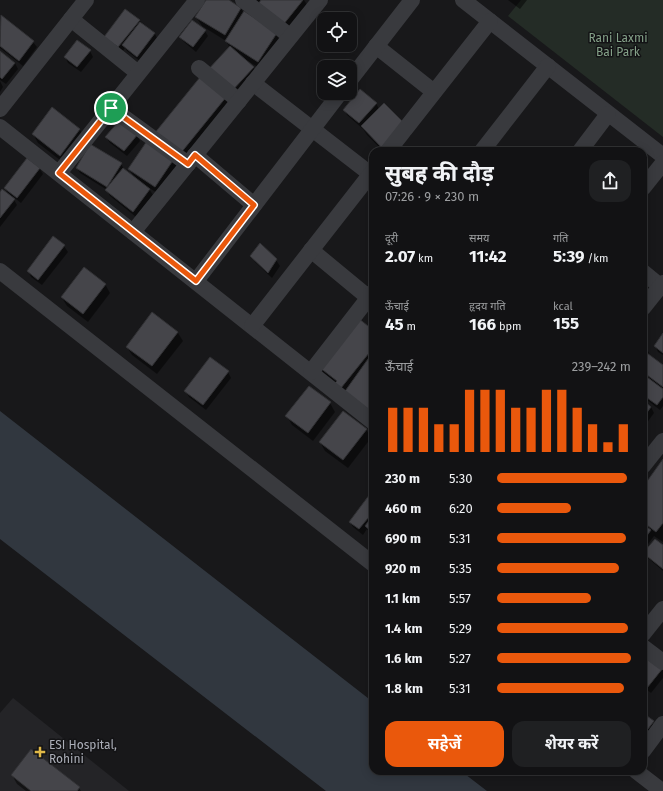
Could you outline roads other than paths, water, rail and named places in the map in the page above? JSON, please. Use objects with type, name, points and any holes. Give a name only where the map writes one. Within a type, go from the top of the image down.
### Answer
[{"type":"street","points":[[0,109],[86,0]]},
{"type":"street","points":[[59,173],[196,0]]},
{"type":"street","points":[[243,0],[290,36]]},
{"type":"street","points":[[133,232],[320,0]]},
{"type":"street","points":[[357,71],[412,0]]},
{"type":"street","points":[[463,0],[663,156]]},
{"type":"street","points":[[71,19],[138,74]]},
{"type":"street","points":[[391,147],[490,21]]},
{"type":"street","points":[[376,46],[434,92]]},
{"type":"street","points":[[490,147],[548,66]]},
{"type":"street","points":[[199,68],[239,100]]},
{"type":"street","points":[[253,83],[369,171]]},
{"type":"street","points":[[196,281],[335,100]]},
{"type":"street","points":[[111,108],[192,159],[254,205]]},
{"type":"street","points":[[583,147],[608,114]]},
{"type":"street","points":[[0,127],[369,418]]},
{"type":"street","points":[[647,183],[663,163]]},
{"type":"street","points":[[252,326],[369,177]]},
{"type":"street","points":[[311,250],[369,294]]},
{"type":"street","points":[[0,270],[369,561]]},
{"type":"street","points":[[647,275],[662,285],[647,303]]},
{"type":"street","points":[[311,372],[369,298]]},
{"type":"street","points":[[647,461],[663,441]]},
{"type":"street","points":[[647,629],[663,609]]},
{"type":"street","points":[[647,650],[663,662]]},
{"type":"street","points":[[647,746],[663,724]]},
{"type":"street","points":[[641,775],[662,791]]},
{"type":"place","name":"ESI Hospital, Rohini","points":[[40,752]]},
{"type":"park label","name":"Rani Laxmi Bai Park","points":[[618,45]]}]
